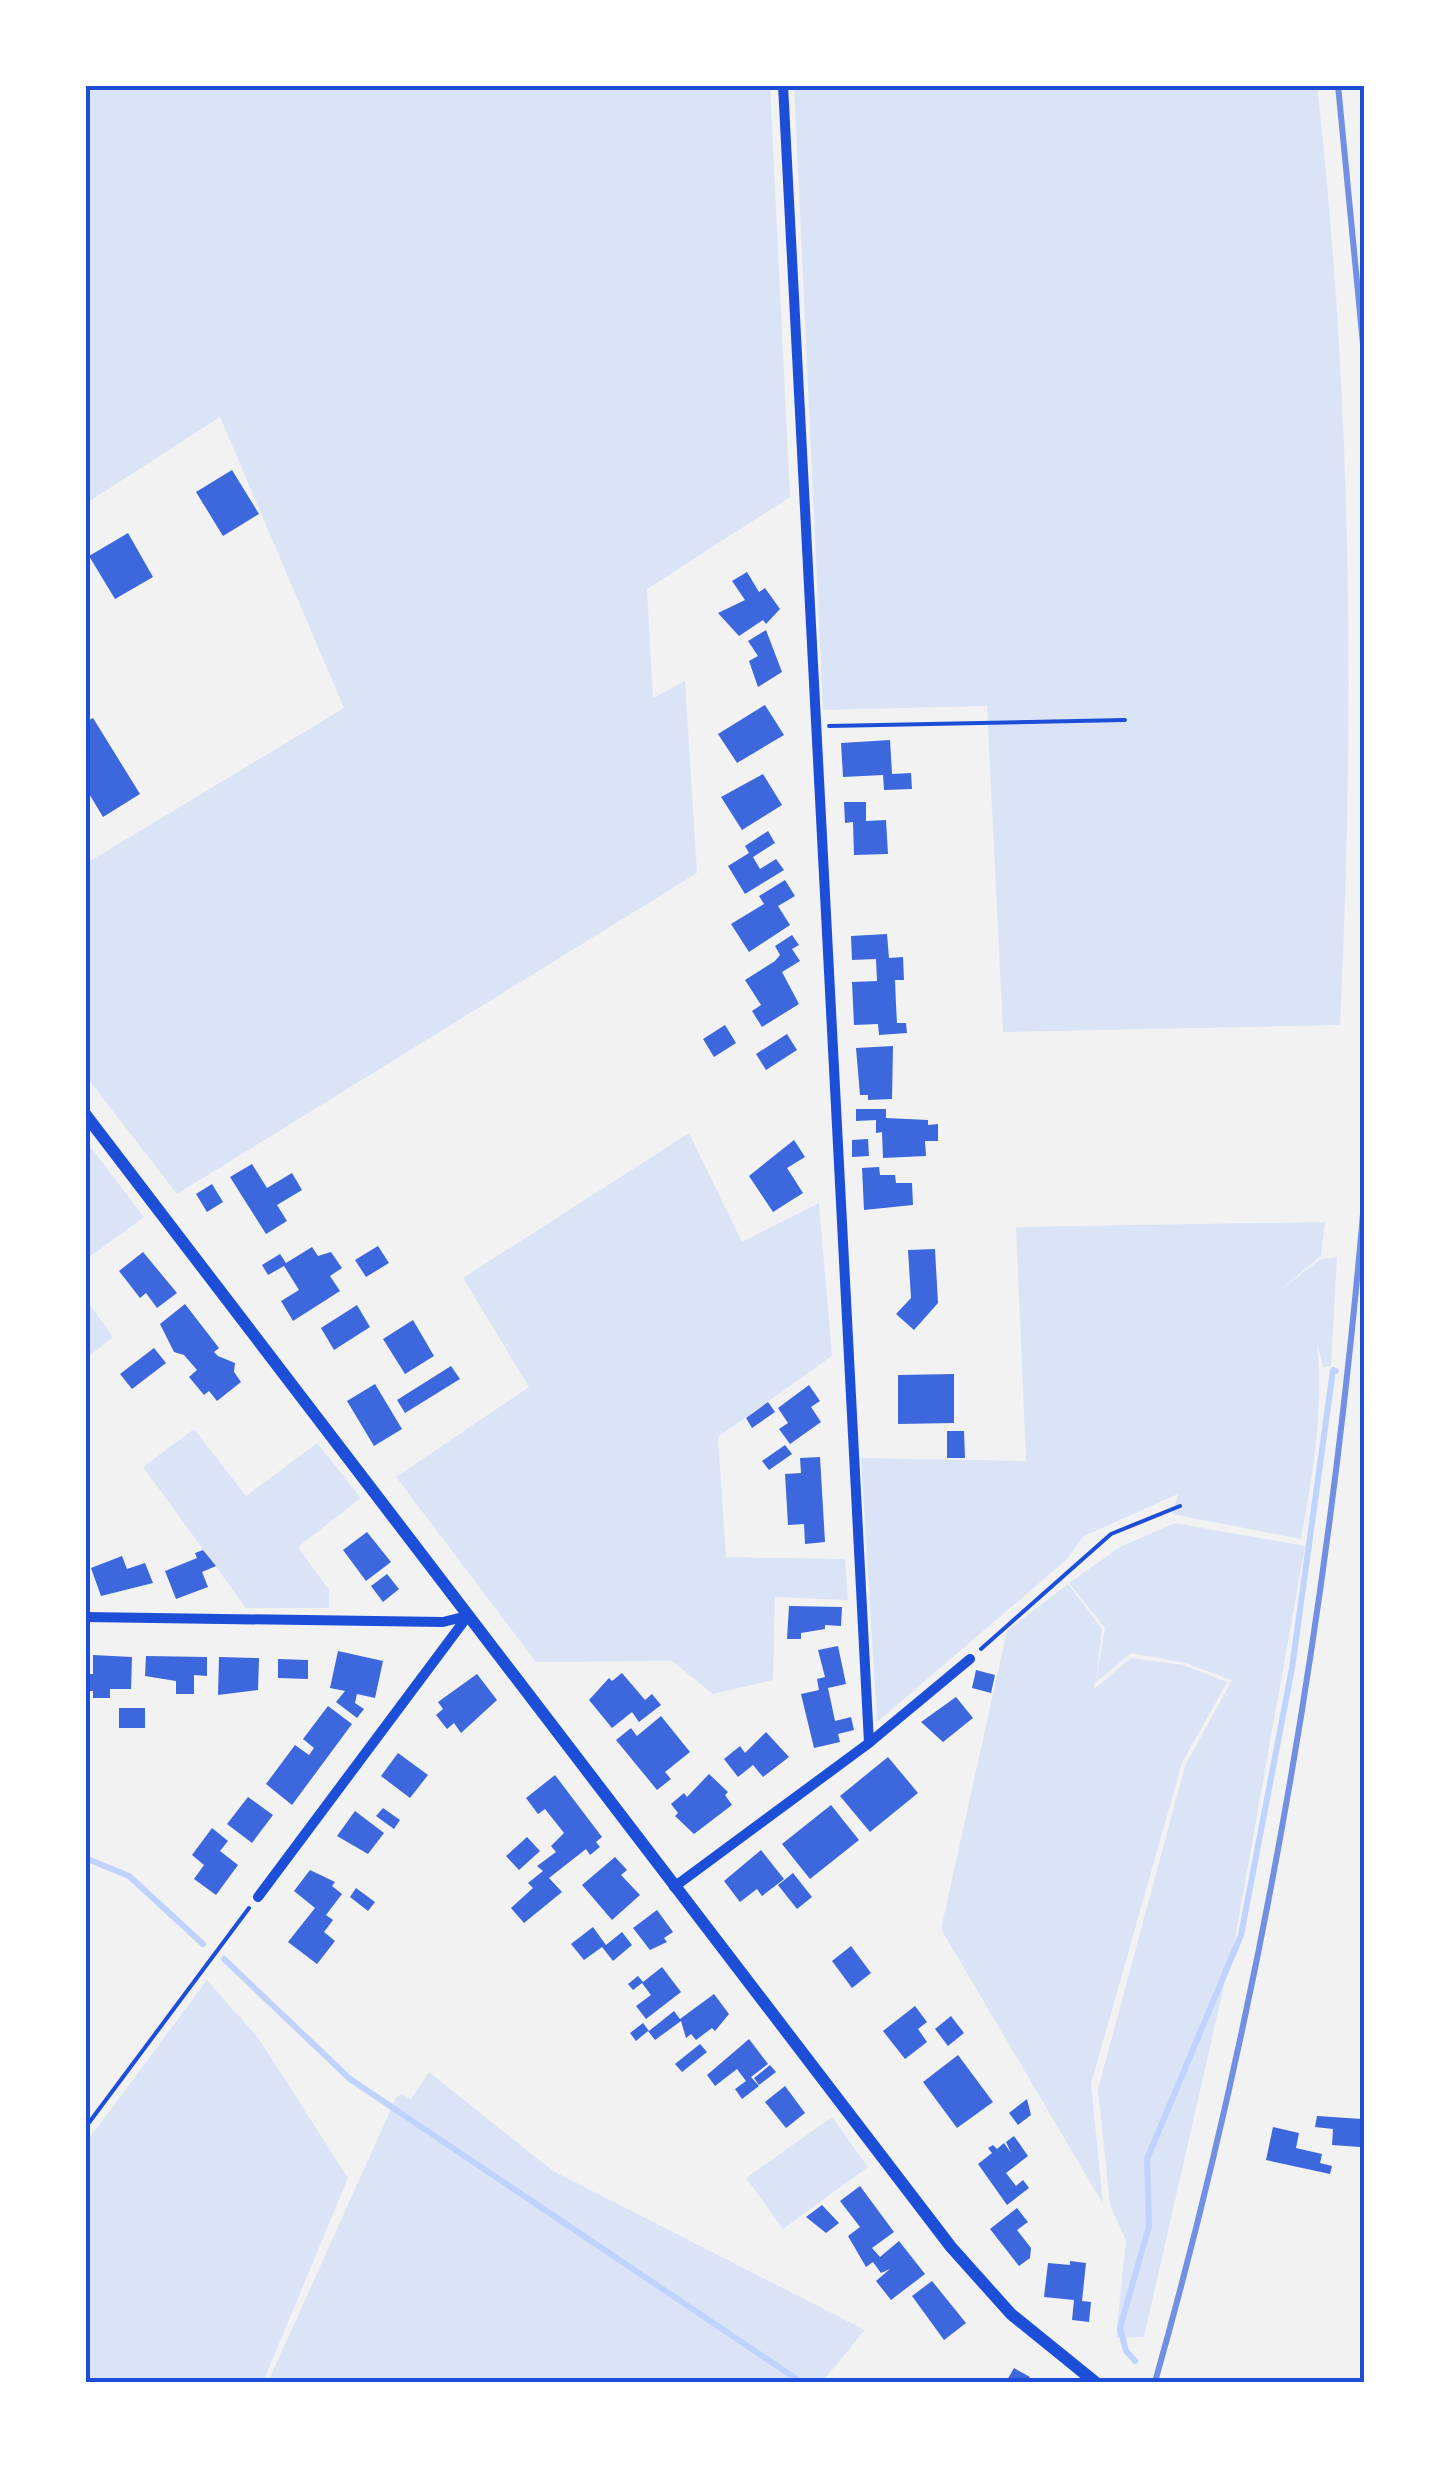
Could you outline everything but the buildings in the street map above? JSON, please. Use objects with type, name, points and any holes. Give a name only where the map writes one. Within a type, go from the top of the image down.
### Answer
[{"type":"street","points":[[783,85],[868,1743]]},
{"type":"street","points":[[85,1114],[950,2247],[1010,2314],[1095,2382]]},
{"type":"street","points":[[85,1617],[443,1622],[467,1616]]},
{"type":"street","points":[[258,1896],[467,1616]]},
{"type":"street","points":[[674,1887],[868,1743],[970,1659]]},
{"type":"path","points":[[814,726],[1125,720]]},
{"type":"path","points":[[970,1659],[1112,1534],[1180,1506]]},
{"type":"path","points":[[85,2128],[258,1896]]},
{"type":"shaded area","points":[[85,85],[770,85],[790,497],[647,589],[653,698],[685,681],[697,873],[177,1194],[85,1075],[85,864],[344,708],[220,417],[85,504]]},
{"type":"shaded area","points":[[794,85],[1317,85],[1337,319],[1347,554],[1348,790],[1340,1025],[1003,1032],[987,706],[823,710]]},
{"type":"shaded area","points":[[689,1133],[742,1242],[819,1203],[832,1356],[718,1437],[726,1557],[845,1559],[848,1600],[775,1597],[773,1680],[713,1694],[672,1661],[536,1662],[396,1477],[529,1387],[463,1278]]},
{"type":"shaded area","points":[[85,1140],[144,1217],[85,1260]]},
{"type":"shaded area","points":[[1325,1222],[1321,1256],[1276,1293],[1321,1259],[1337,1257],[1331,1366],[1323,1367],[1317,1344],[1318,1417],[1301,1539],[1172,1514],[1178,1494],[1084,1536],[1065,1561],[877,1722],[861,1458],[1026,1461],[1016,1227]]},
{"type":"shaded area","points":[[85,1298],[113,1337],[85,1359]]},
{"type":"shaded area","points":[[194,1429],[246,1496],[317,1443],[361,1498],[298,1547],[329,1590],[329,1608],[246,1608],[143,1467]]},
{"type":"shaded area","points":[[1175,1523],[1305,1546],[1236,1933],[1144,2337],[1116,2338],[1126,2240],[1110,2205],[1098,2089],[1185,1766],[1232,1680],[1185,1663],[1131,1653],[1094,1684],[1094,1689],[1131,1658],[1183,1665],[1227,1682],[1182,1763],[1091,2084],[1103,2204],[941,1929],[1007,1631],[1068,1584],[1102,1629],[1096,1681],[1105,1628],[1069,1583],[1120,1547]]},
{"type":"shaded area","points":[[207,1980],[259,2039],[348,2178],[263,2382],[85,2382],[85,2144]]},
{"type":"shaded area","points":[[429,2072],[553,2171],[865,2330],[822,2382],[268,2382],[396,2098],[401,2094],[411,2099]]},
{"type":"shaded area","points":[[832,2117],[868,2167],[783,2229],[746,2178]]},
{"type":"waterway","points":[[1135,2361],[1126,2351],[1120,2328],[1149,2226],[1147,2159],[1241,1935],[1292,1668],[1333,1370],[1336,1371]]},
{"type":"waterway","points":[[85,1858],[129,1876],[203,1944]]},
{"type":"waterway","points":[[224,1959],[350,2079],[801,2382]]},
{"type":"railway","points":[[1338,85],[1365,365]]},
{"type":"railway","points":[[1155,2382],[1229,2088],[1288,1791],[1333,1492],[1365,1191]]}]
